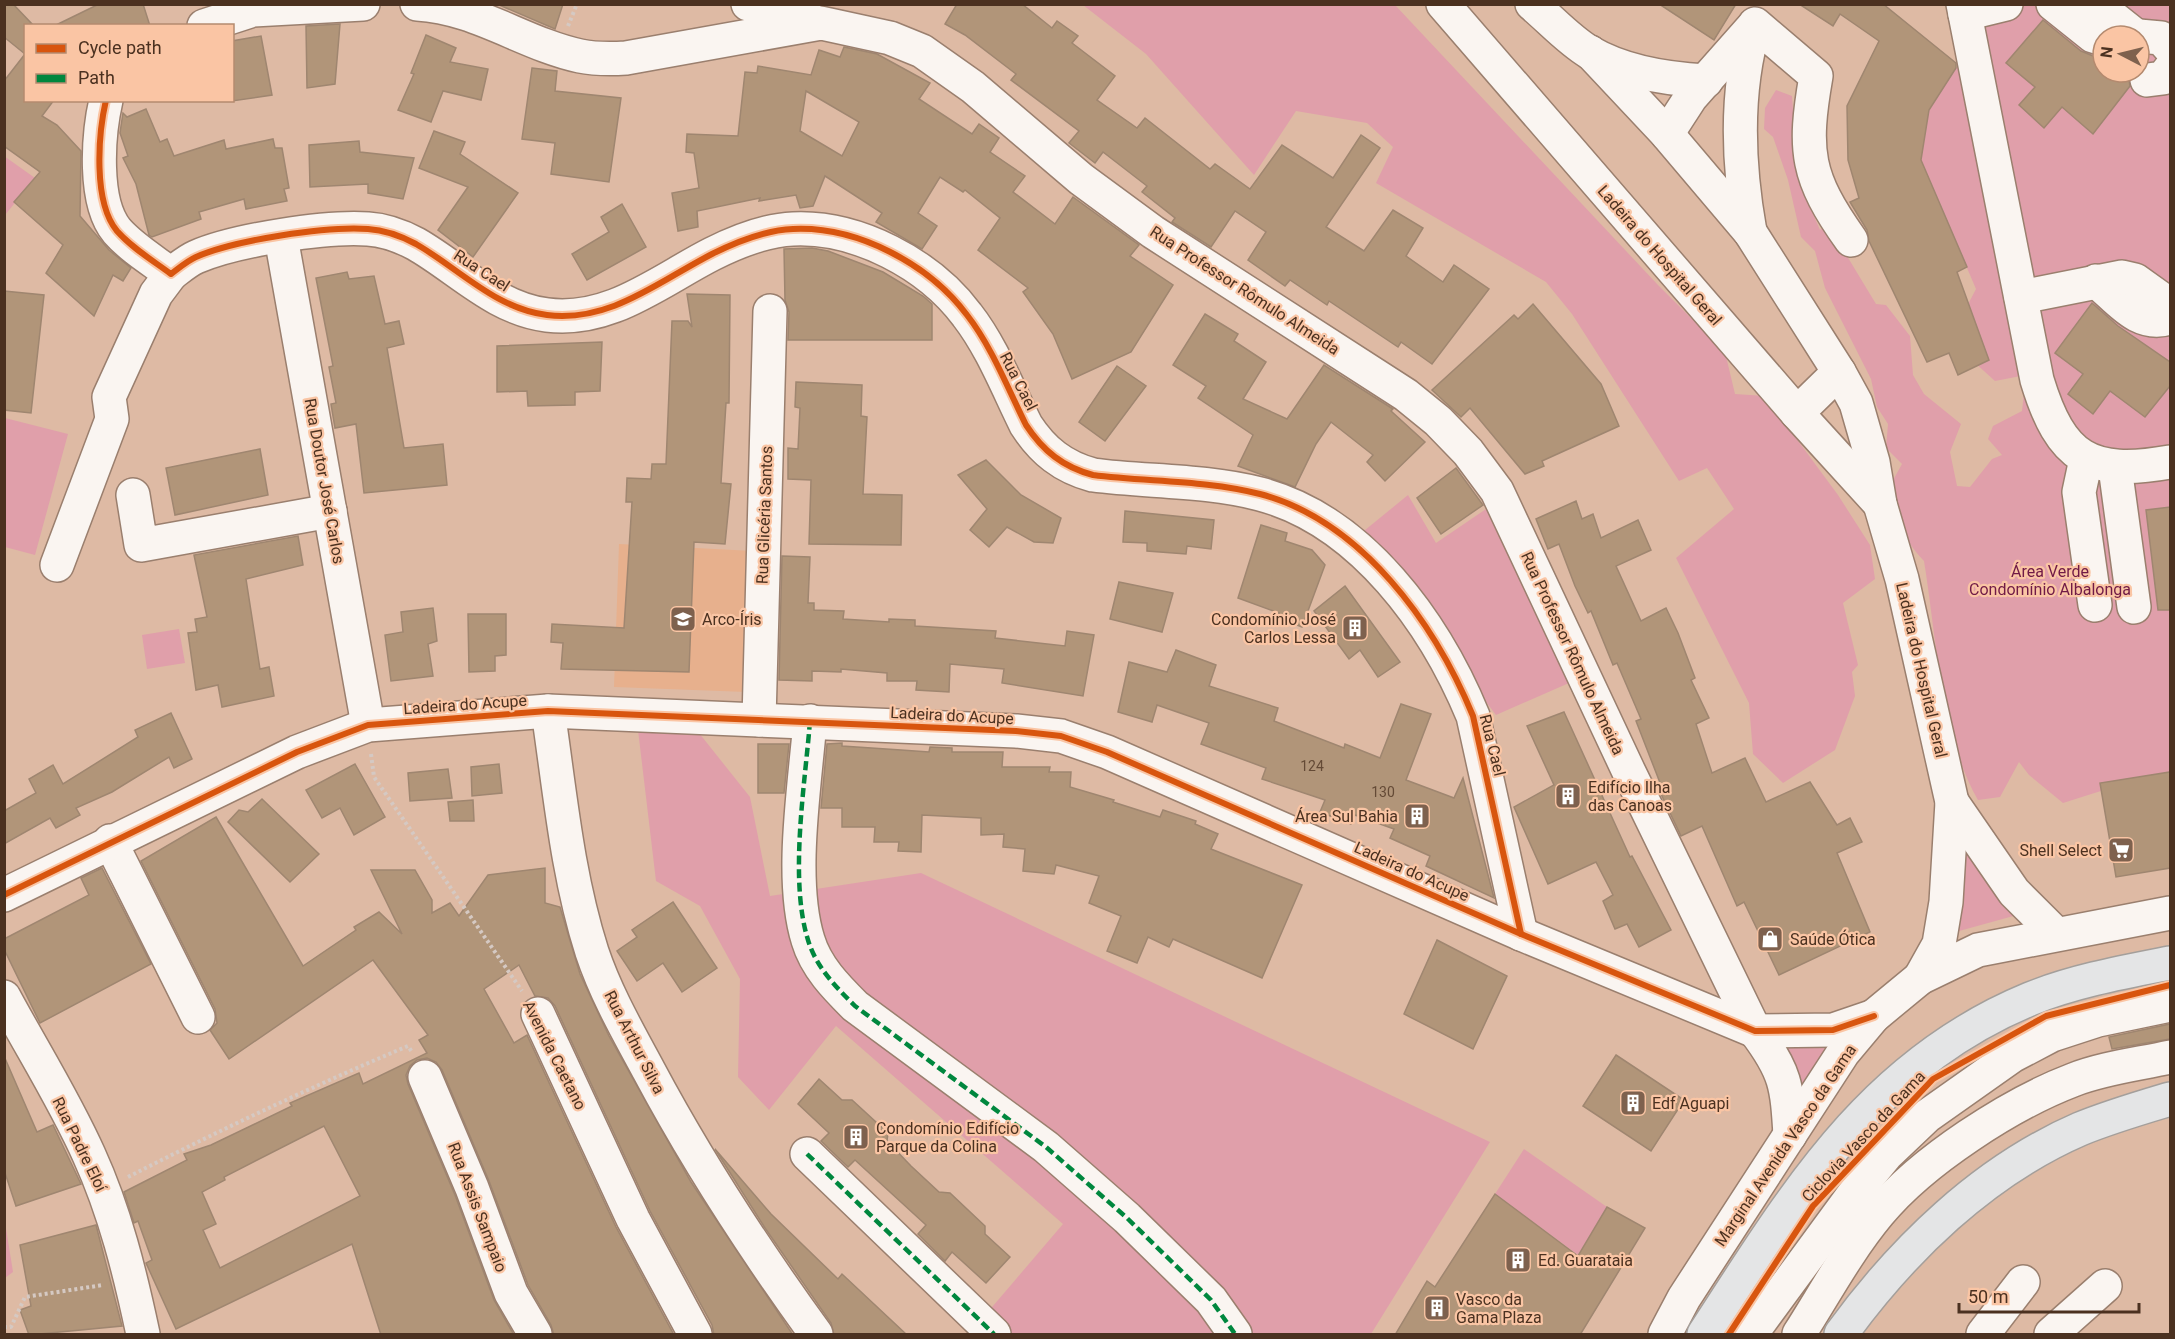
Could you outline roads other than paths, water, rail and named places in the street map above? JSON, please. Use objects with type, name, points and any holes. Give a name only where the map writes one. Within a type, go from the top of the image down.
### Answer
[{"type":"main road","points":[[1704,1335],[1786,1210],[1824,1159],[1855,1121],[1896,1081],[1932,1053],[1972,1028],[2031,999],[2092,980],[2170,963]]},
{"type":"main road","points":[[1841,1335],[1876,1288],[1912,1248],[1965,1200],[2036,1152],[2079,1130],[2170,1099]]},
{"type":"street","points":[[210,24],[253,10],[363,4]]},
{"type":"street","name":"Rua Professor Rômulo Almeida","points":[[417,4],[450,8],[560,49],[602,59],[637,57],[822,14],[890,38],[922,51],[973,87],[1081,179],[1154,232],[1406,395],[1438,421],[1468,452],[1497,491],[1624,761],[1755,1031]]},
{"type":"street","points":[[748,4],[822,14]]},
{"type":"street","name":"Ladeira do Hospital Geral","points":[[1443,4],[1797,413],[1880,504]]},
{"type":"street","points":[[1532,4],[1590,52],[1645,74],[1668,79],[1706,81]]},
{"type":"street","points":[[2006,4],[1964,9],[2037,380],[2046,411],[2060,436],[2101,463],[2135,468],[2170,462]]},
{"type":"street","points":[[2053,4],[2091,34]]},
{"type":"street","points":[[2096,4],[2114,24]]},
{"type":"street","points":[[1667,134],[1677,114],[1761,14]]},
{"type":"street","points":[[1750,232],[1744,192],[1742,123],[1747,60],[1761,14]]},
{"type":"street","points":[[1761,14],[1816,76],[1808,120],[1809,151],[1821,193],[1851,240]]},
{"type":"street","points":[[2151,37],[2161,38],[2170,48]]},
{"type":"street","name":"Ladeira do Hospital Geral","points":[[1590,52],[1667,134],[1750,232],[1839,372],[1856,403],[1865,432],[1880,504],[1902,579],[1952,802],[1946,902],[1939,944],[1920,978]]},
{"type":"street","points":[[106,102],[101,131],[101,186],[106,211],[115,229],[130,244],[171,274]]},
{"type":"street","name":"Rua Cael","points":[[281,237],[348,228],[392,233],[437,257],[495,297],[533,312],[566,317],[585,315],[621,304],[713,254],[775,231],[821,229],[879,246],[951,295],[968,316],[1026,425],[1037,442],[1056,459],[1072,469],[1093,475],[1225,487],[1293,504],[1322,520],[1382,572],[1439,650],[1459,682],[1473,716],[1521,934]]},
{"type":"street","points":[[57,565],[112,418],[109,397],[156,294],[171,274],[195,257],[228,247],[281,237]]},
{"type":"street","name":"Rua Doutor José Carlos","points":[[281,237],[368,725]]},
{"type":"street","points":[[2021,297],[2122,277],[2135,280],[2170,305]]},
{"type":"street","points":[[2096,281],[2141,319],[2160,321],[2170,318]]},
{"type":"street","name":"Rua Glicéria Santos","points":[[759,720],[770,311]]},
{"type":"street","points":[[1797,413],[1839,372]]},
{"type":"street","points":[[2095,605],[2079,492],[2101,463]]},
{"type":"street","points":[[2101,463],[2134,607]]},
{"type":"street","points":[[134,495],[141,545],[330,511]]},
{"type":"street","name":"Ladeira do Acupe","points":[[4,895],[110,841],[297,752],[368,725],[548,711],[1017,731],[1060,736],[1107,752],[1521,934],[1755,1031],[1833,1030],[1874,1016]]},
{"type":"street","name":"Rua Arthur Silva","points":[[548,711],[565,833],[583,920],[593,954],[616,1009],[691,1148],[766,1266],[816,1335]]},
{"type":"street","points":[[810,721],[800,856],[801,902],[808,941],[827,978],[855,1006],[1046,1147],[1127,1218],[1203,1292],[1233,1329],[1235,1335]]},
{"type":"street","name":"Ladeira do Hospital Geral","points":[[1952,802],[2014,892],[2055,933]]},
{"type":"street","points":[[110,841],[198,1017]]},
{"type":"street","name":"Marginal Avenida Vasco da Gama","points":[[1665,1335],[1684,1298],[1843,1053],[1874,1016],[1920,978],[1978,950],[2055,933],[2170,913]]},
{"type":"street","name":"Rua Padre Eloí","points":[[4,997],[88,1153],[104,1190],[131,1281],[143,1335]]},
{"type":"street","points":[[1751,1335],[1852,1195],[1887,1154],[1928,1116],[2012,1056],[2052,1035],[2098,1020],[2170,1005]]},
{"type":"street","name":"Avenida Caetano","points":[[538,1014],[633,1219],[695,1335]]},
{"type":"street","points":[[1755,1031],[1779,1065],[1784,1077],[1790,1135]]},
{"type":"street","points":[[1798,1335],[1879,1213],[1911,1182],[1949,1152],[1990,1123],[2075,1079],[2170,1057]]},
{"type":"street","name":"Rua Assis Sampaio","points":[[425,1077],[472,1188],[511,1293],[535,1335]]},
{"type":"street","points":[[807,1154],[994,1335]]},
{"type":"street","points":[[1983,1335],[2023,1282]]},
{"type":"street","points":[[2051,1335],[2105,1286]]},
{"type":"place","name":"Arco-Íris","points":[[683,619]]},
{"type":"place","name":"Condomínio José Carlos Lessa","points":[[1355,628]]},
{"type":"place","name":"Edifício Ilha das Canoas","points":[[1568,796]]},
{"type":"place","name":"Área Sul Bahia","points":[[1417,816]]},
{"type":"place","name":"Shell Select","points":[[2121,850]]},
{"type":"place","name":"Saúde Ótica","points":[[1770,939]]},
{"type":"place","name":"Edf Aguapi","points":[[1633,1103]]},
{"type":"place","name":"Condomínio Edifício Parque da Colina","points":[[856,1137]]},
{"type":"place","name":"Ed. Guarataia","points":[[1518,1260]]},
{"type":"place","name":"Vasco da Gama Plaza","points":[[1437,1308]]},
{"type":"park label","name":"Área Verde Condomínio Albalonga","points":[[2050,580]]}]
